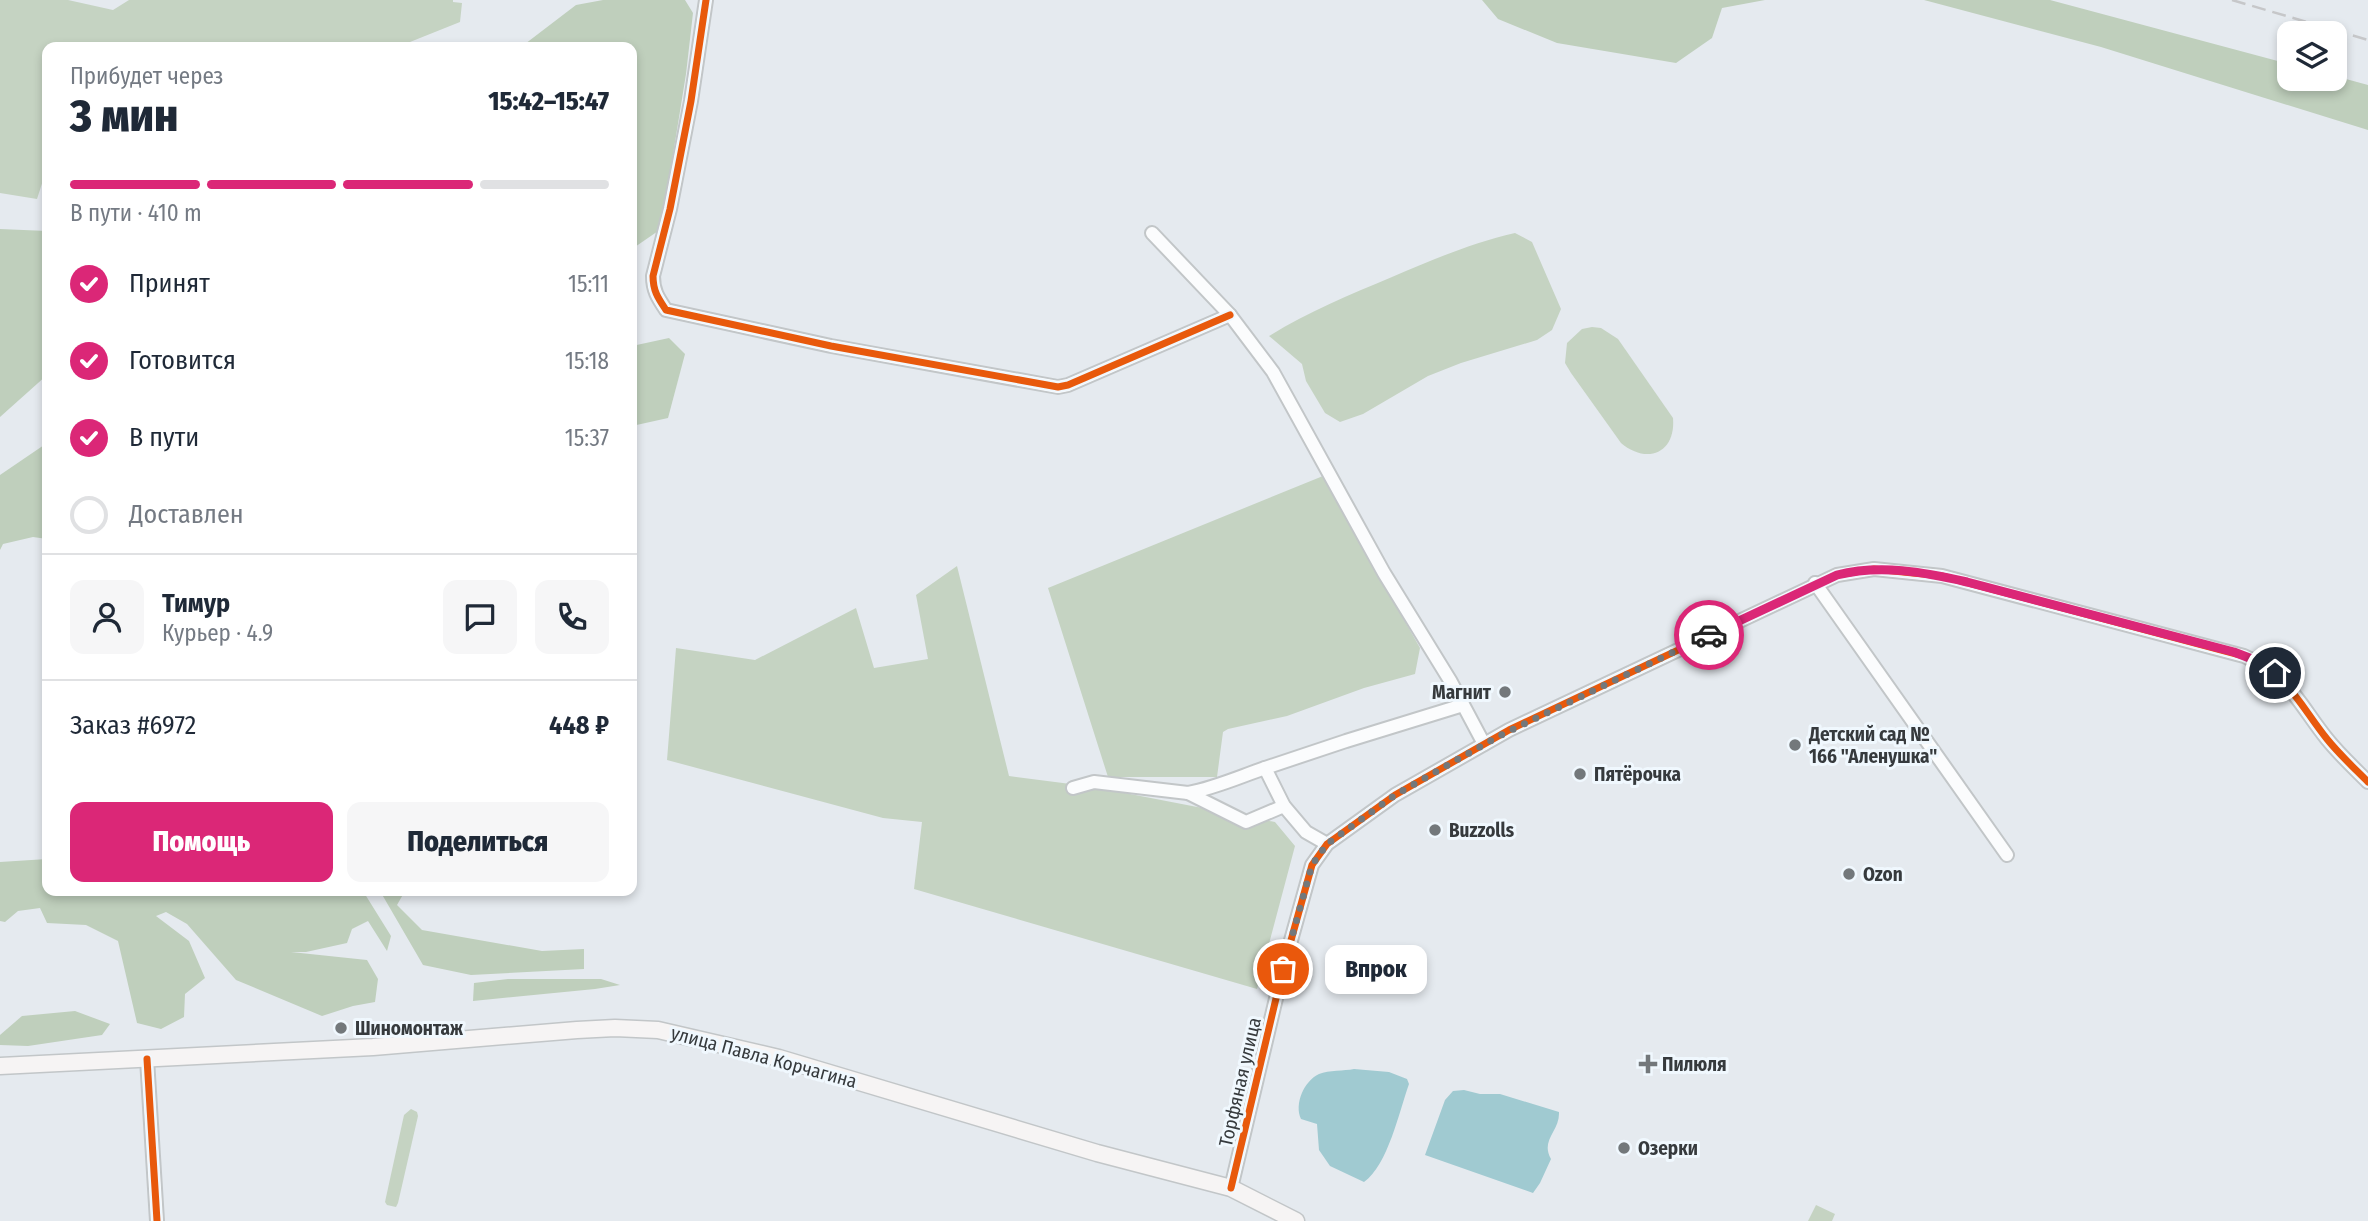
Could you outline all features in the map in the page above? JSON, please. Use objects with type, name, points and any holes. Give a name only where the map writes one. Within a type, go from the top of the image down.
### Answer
[{"type":"main road","name":"улица Павла Корчагина","points":[[0,1066],[373,1047],[576,1030],[658,1030],[779,1058],[1097,1153],[1231,1188],[1296,1221]]},
{"type":"street","points":[[706,0],[673,196],[653,276],[656,297],[667,310],[831,346],[1058,387],[1230,316]]},
{"type":"street","points":[[1152,233],[1230,316],[1254,345],[1288,396],[1384,573],[1463,705],[1483,744]]},
{"type":"street","name":"Торфяная улица","points":[[1231,1188],[1312,865],[1327,844],[1395,795],[1483,744],[1815,583],[1837,575],[1860,570],[1906,571],[1942,576],[2234,652],[2259,663],[2280,677],[2331,743],[2368,782]]},
{"type":"street","points":[[1815,583],[2007,855]]},
{"type":"street","points":[[1073,788],[1094,782],[1188,793],[1212,789],[1265,768],[1463,705]]},
{"type":"street","points":[[1265,768],[1284,806],[1306,832],[1327,844]]},
{"type":"street","points":[[1188,793],[1246,822],[1284,806]]},
{"type":"street","points":[[147,1059],[157,1221]]},
{"type":"green space","points":[[0,0],[68,0],[113,10],[129,0],[453,0],[462,3],[460,22],[410,42],[42,42],[42,184],[37,199],[0,193]]},
{"type":"green space","points":[[603,0],[685,0],[693,13],[661,229],[637,246],[637,42],[528,42],[576,5]]},
{"type":"green space","points":[[1482,0],[1765,0],[1722,8],[1712,38],[1676,63],[1557,43],[1498,19]]},
{"type":"green space","points":[[1924,0],[2050,0],[2277,61],[2277,91],[2347,91],[2347,79],[2368,85],[2368,130],[2101,47]]},
{"type":"green space","points":[[0,229],[42,231],[42,379],[0,417]]},
{"type":"green space","points":[[1515,233],[1532,242],[1561,309],[1552,330],[1537,340],[1428,376],[1363,414],[1340,422],[1325,413],[1306,381],[1302,364],[1269,336],[1329,304],[1422,264]]},
{"type":"green space","points":[[1601,328],[1618,339],[1673,418],[1670,440],[1658,452],[1641,453],[1621,443],[1565,363],[1567,343],[1582,329]]},
{"type":"green space","points":[[669,338],[685,354],[668,418],[637,425],[637,345]]},
{"type":"green space","points":[[42,446],[42,538],[33,537],[3,544],[0,550],[0,475]]},
{"type":"green space","points":[[1323,476],[1420,648],[1415,674],[1364,688],[1287,716],[1228,729],[1223,732],[1217,777],[1108,777],[1048,588]]},
{"type":"green space","points":[[957,566],[1009,776],[1094,787],[1275,822],[1295,846],[1257,989],[914,889],[922,822],[883,818],[667,760],[676,648],[755,660],[856,608],[874,668],[928,659],[916,595]]},
{"type":"green space","points":[[42,859],[42,896],[366,896],[391,936],[387,951],[368,921],[352,929],[347,943],[306,952],[291,952],[367,960],[378,979],[375,1002],[322,1016],[236,980],[187,924],[166,912],[156,916],[189,941],[205,978],[185,994],[184,1017],[161,1029],[137,1023],[118,941],[86,925],[47,923],[40,908],[18,911],[5,922],[0,921],[0,862]]},
{"type":"green space","points":[[383,896],[402,896],[397,905],[422,930],[542,951],[584,949],[584,969],[471,975],[423,965]]},
{"type":"green space","points":[[508,979],[601,979],[620,985],[473,1001],[474,983]]},
{"type":"green space","points":[[75,1011],[110,1024],[102,1035],[28,1046],[0,1045],[0,1035],[22,1016]]},
{"type":"green space","points":[[411,1109],[417,1112],[418,1116],[396,1207],[385,1202],[404,1115]]},
{"type":"green space","points":[[1816,1205],[1835,1214],[1832,1221],[1808,1221]]},
{"type":"water","points":[[1354,1069],[1389,1072],[1407,1079],[1409,1084],[1386,1151],[1364,1182],[1330,1166],[1319,1150],[1317,1124],[1301,1119],[1299,1113],[1302,1093],[1314,1077],[1327,1072]]},
{"type":"water","points":[[1464,1090],[1480,1094],[1500,1094],[1559,1112],[1548,1146],[1551,1159],[1533,1193],[1425,1155],[1445,1100],[1453,1091]]},
{"type":"railway","points":[[2232,0],[2368,40]]},
{"type":"cycle path","points":[[706,0],[691,101],[670,209],[653,276],[656,294],[666,310],[831,346],[1058,387],[1230,315]]},
{"type":"cycle path","points":[[1231,1188],[1283,969],[1312,865],[1327,844],[1395,795],[1509,730],[1837,575],[1874,569],[1942,576],[2244,656],[2283,681],[2332,745],[2368,782]]},
{"type":"cycle path","points":[[147,1059],[157,1221]]},
{"type":"way so far","points":[[1283,969],[1312,865],[1327,844],[1395,795],[1499,736],[1709,635]]},
{"type":"place","name":"Магнит","points":[[1505,692]]},
{"type":"place","name":"Детский сад № 166 \"Аленушка\"","points":[[1795,745]]},
{"type":"place","name":"Пятёрочка","points":[[1580,774]]},
{"type":"place","name":"Buzzolls","points":[[1435,830]]},
{"type":"place","name":"Ozon","points":[[1849,874]]},
{"type":"place","name":"Впрок","points":[[1283,969]]},
{"type":"place","name":"Шиномонтаж","points":[[341,1028]]},
{"type":"place","name":"Пилюля","points":[[1648,1064]]},
{"type":"place","name":"Озерки","points":[[1624,1148]]},
{"type":"route","points":[[1709,635],[1815,583],[1849,572],[1874,569],[1928,574],[1967,582],[2234,652],[2275,673]]}]
